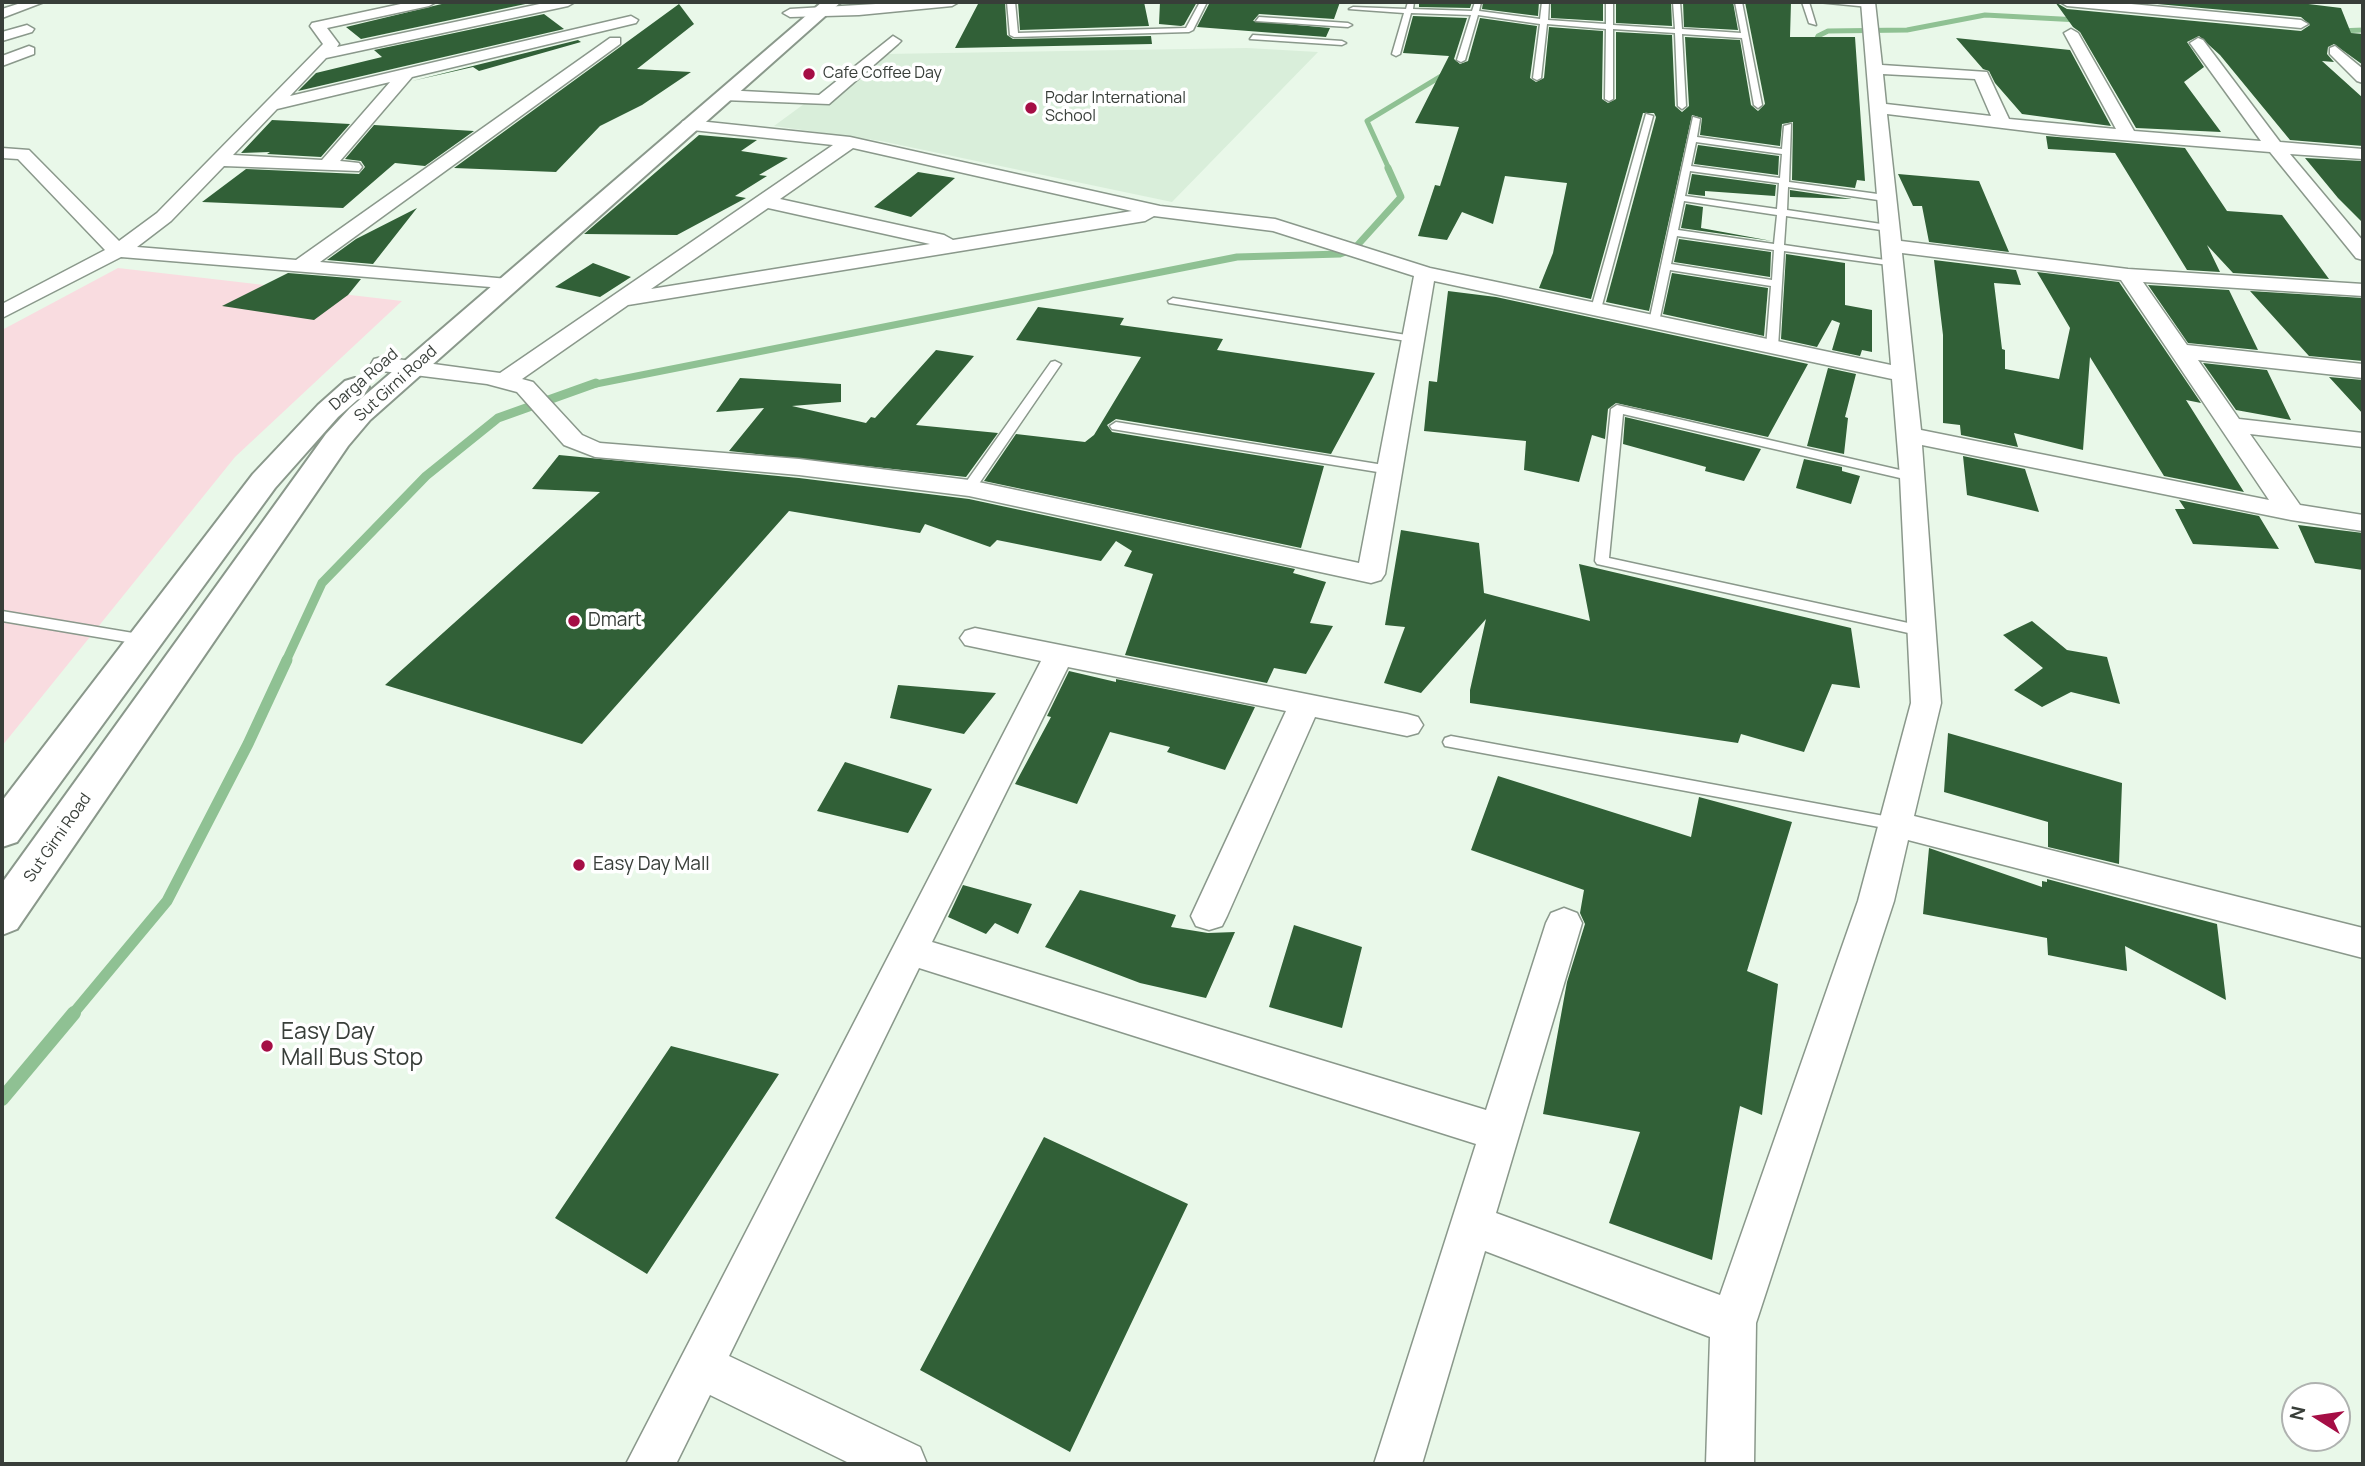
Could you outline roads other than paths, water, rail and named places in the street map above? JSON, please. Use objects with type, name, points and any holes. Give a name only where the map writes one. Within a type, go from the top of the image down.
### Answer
[{"type":"main road","name":"Sut Girni Road","points":[[2,917],[337,440],[360,414],[723,95],[811,7]]},
{"type":"main road","name":"Darga Road","points":[[2,831],[264,481],[328,411],[478,282],[811,7]]},
{"type":"street","points":[[2,14],[37,2]]},
{"type":"street","points":[[2,312],[118,251],[164,217],[331,44],[317,26],[429,2]]},
{"type":"street","points":[[319,55],[568,2]]},
{"type":"street","points":[[811,7],[952,2]]},
{"type":"street","points":[[2067,2],[2128,5],[2301,24]]},
{"type":"street","points":[[1730,1464],[1733,1323],[1875,901],[1926,703],[1913,477],[1869,3]]},
{"type":"street","points":[[270,106],[631,20]]},
{"type":"street","points":[[2,37],[27,29]]},
{"type":"street","points":[[2071,33],[2127,135]]},
{"type":"street","points":[[300,267],[615,41]]},
{"type":"street","points":[[723,95],[823,100],[893,41]]},
{"type":"street","points":[[2198,43],[2275,147],[2363,254]]},
{"type":"street","points":[[1872,44],[1981,75],[2002,123]]},
{"type":"street","points":[[2,61],[29,51]]},
{"type":"street","points":[[2363,53],[2334,51],[2363,78]]},
{"type":"street","points":[[326,166],[406,74]]},
{"type":"street","points":[[1878,108],[2127,135],[2363,154]]},
{"type":"street","points":[[689,125],[850,142],[1160,212],[1275,225],[1425,273],[1903,374]]},
{"type":"street","points":[[514,384],[621,300],[850,142]]},
{"type":"street","points":[[2,153],[23,155],[118,251],[508,285]]},
{"type":"street","points":[[219,160],[353,167]]},
{"type":"street","points":[[764,201],[960,245]]},
{"type":"street","points":[[621,300],[1160,212]]},
{"type":"street","points":[[1889,234],[2128,275],[2363,290]]},
{"type":"street","points":[[383,364],[514,384],[573,440],[595,450],[799,467],[969,488],[1371,574],[1425,273]]},
{"type":"street","points":[[2128,275],[2291,512]]},
{"type":"street","points":[[2180,351],[2363,370]]},
{"type":"street","points":[[2231,425],[2363,440]]},
{"type":"street","points":[[1909,435],[2119,475],[2291,512],[2363,523]]},
{"type":"street","points":[[975,638],[1407,725]]},
{"type":"street","points":[[650,1464],[1058,656]]},
{"type":"street","points":[[1209,916],[1305,704]]},
{"type":"street","points":[[1895,824],[2363,943]]},
{"type":"street","points":[[1398,1464],[1564,923]]},
{"type":"street","points":[[909,950],[1500,1133]]},
{"type":"street","points":[[1472,1225],[1733,1323]]},
{"type":"street","points":[[700,1366],[903,1464]]},
{"type":"lane","points":[[1010,2],[1014,35],[1189,30],[1203,2]]},
{"type":"lane","points":[[1461,60],[1478,2]]},
{"type":"lane","points":[[1537,78],[1546,2]]},
{"type":"lane","points":[[1609,99],[1610,2]]},
{"type":"lane","points":[[1677,2],[1681,32],[1682,106]]},
{"type":"lane","points":[[1739,2],[1758,105]]},
{"type":"lane","points":[[1805,2],[1813,23]]},
{"type":"lane","points":[[1822,2],[1869,3]]},
{"type":"lane","points":[[1253,37],[1341,46],[1354,5],[1410,6],[1544,22],[1747,36]]},
{"type":"lane","points":[[1396,54],[1410,6]]},
{"type":"lane","points":[[1259,19],[1348,25]]},
{"type":"lane","points":[[1596,309],[1649,116]]},
{"type":"lane","points":[[1654,321],[1696,119]]},
{"type":"lane","points":[[1772,346],[1788,126]]},
{"type":"lane","points":[[1692,139],[1786,152]]},
{"type":"lane","points":[[1686,168],[1784,183],[1889,234]]},
{"type":"lane","points":[[1680,198],[1782,213],[1889,234]]},
{"type":"lane","points":[[1673,232],[1780,248],[1889,234]]},
{"type":"lane","points":[[1666,266],[1777,285]]},
{"type":"lane","points":[[1173,301],[1413,339]]},
{"type":"lane","points":[[969,488],[1055,364]]},
{"type":"lane","points":[[1913,477],[1617,409],[1602,561],[1922,631]]},
{"type":"lane","points":[[1116,426],[1390,470]]},
{"type":"lane","points":[[2,616],[145,640]]},
{"type":"lane","points":[[1451,742],[1895,824]]},
{"type":"waterway","points":[[1812,48],[1818,36],[1828,31],[1907,30],[1985,15],[2079,20]]},
{"type":"waterway","points":[[2338,31],[2363,30]]},
{"type":"waterway","points":[[1389,169],[1367,121],[1448,72]]},
{"type":"waterway","points":[[591,385],[1237,257],[1340,254],[1354,249],[1401,197],[1388,168]]},
{"type":"waterway","points":[[286,661],[322,583],[426,476],[498,418],[596,383]]},
{"type":"waterway","points":[[72,1015],[167,901],[248,744],[287,660]]},
{"type":"waterway","points":[[2,1099],[74,1013]]},
{"type":"place","name":"Cafe Coffee Day","points":[[809,74]]},
{"type":"place","name":"Podar International School","points":[[1031,108]]},
{"type":"place","name":"Dmart","points":[[574,621]]},
{"type":"place","name":"Easy Day Mall","points":[[579,865]]},
{"type":"place","name":"Easy Day Mall Bus Stop","points":[[267,1046]]}]
